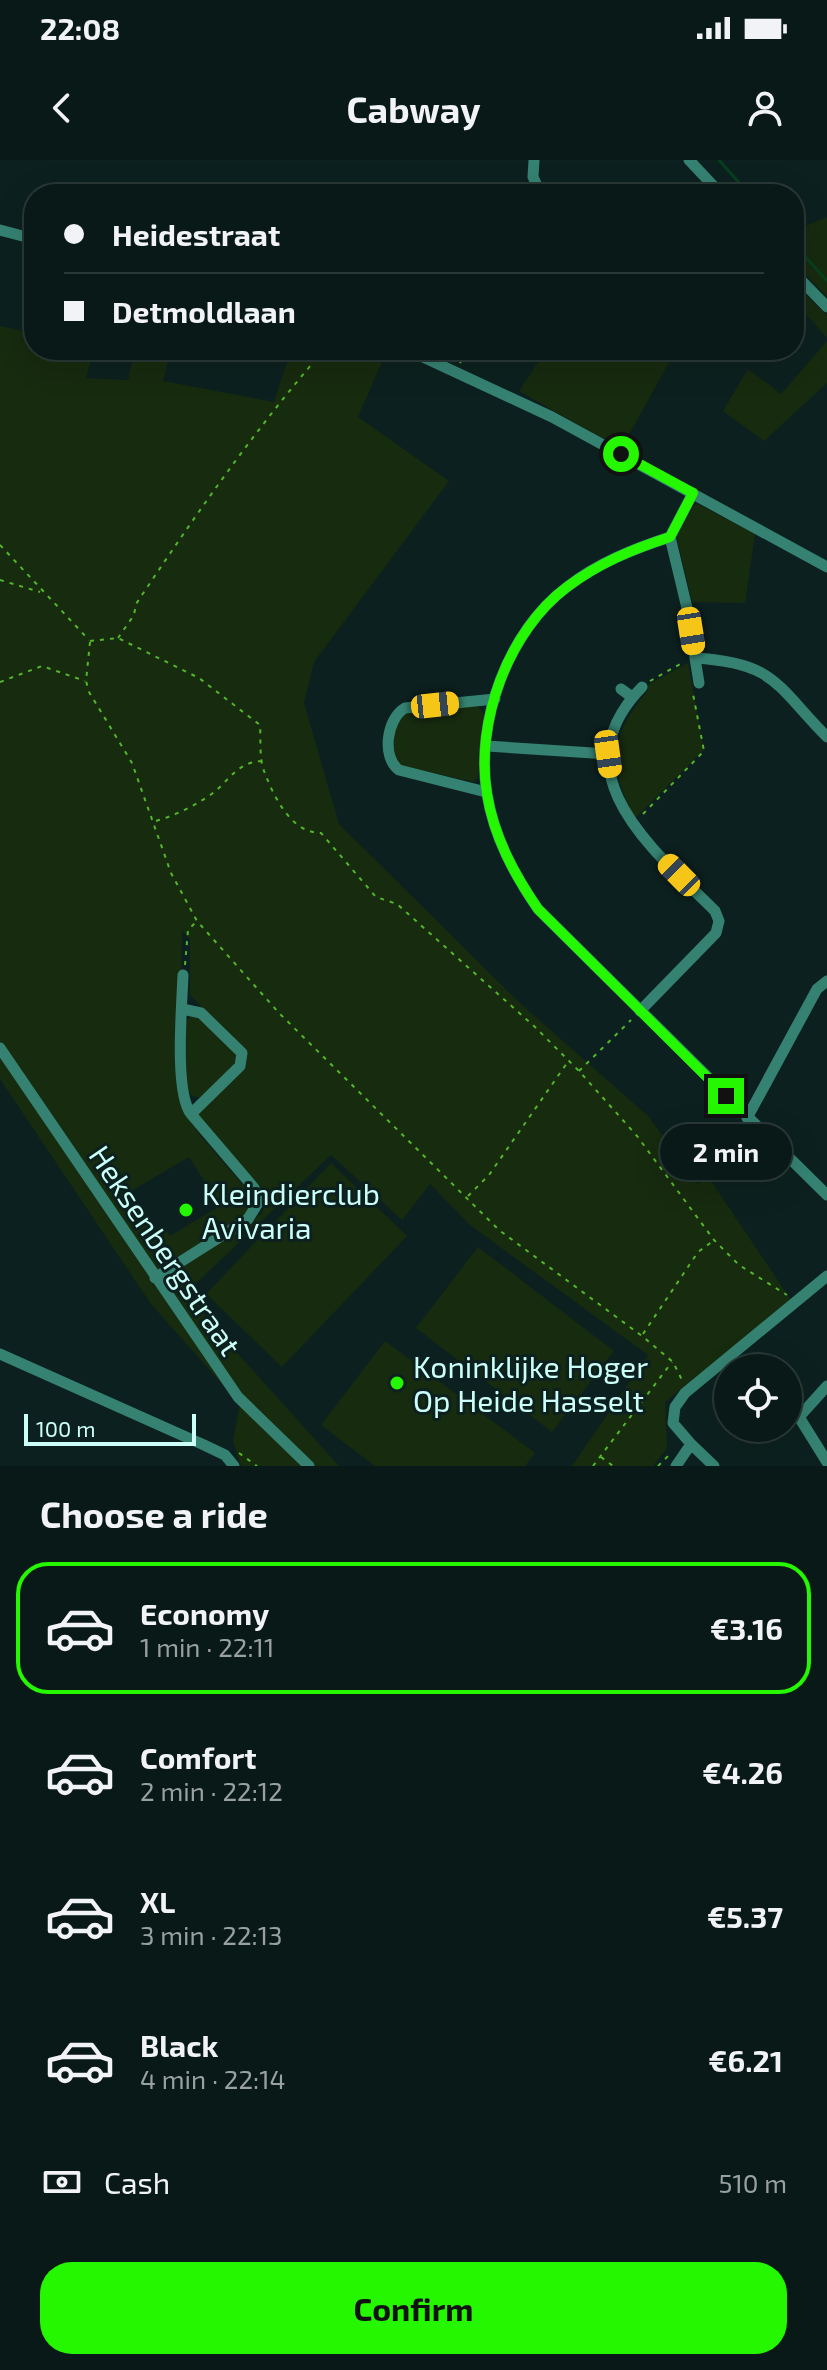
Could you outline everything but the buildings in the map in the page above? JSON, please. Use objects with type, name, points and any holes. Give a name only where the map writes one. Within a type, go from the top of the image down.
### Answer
[{"type":"street","points":[[534,160],[533,177],[536,184]]},
{"type":"street","points":[[689,160],[712,184]]},
{"type":"street","points":[[0,230],[24,236]]},
{"type":"street","points":[[804,283],[827,307]]},
{"type":"street","points":[[431,360],[552,417],[827,567]]},
{"type":"street","points":[[693,493],[670,537],[699,683]]},
{"type":"street","points":[[670,537],[628,551],[565,588],[530,627],[508,662],[495,699],[487,746],[486,792],[496,833],[516,877],[538,909],[827,1195]]},
{"type":"street","points":[[695,658],[737,661],[761,671],[784,688],[827,737]]},
{"type":"street","points":[[640,1011],[716,933],[719,921],[715,911],[632,825],[613,787],[608,754],[621,713],[642,687]]},
{"type":"street","points":[[621,689],[632,697]]},
{"type":"street","points":[[486,792],[399,770],[392,765],[389,755],[391,724],[396,713],[405,708],[495,699]]},
{"type":"street","points":[[487,746],[608,754]]},
{"type":"street","points":[[155,1278],[248,1219],[258,1203],[254,1188],[186,1108],[183,1084],[183,975]]},
{"type":"street","points":[[747,1118],[817,989],[827,981]]},
{"type":"street","points":[[182,1009],[201,1013],[239,1050],[243,1058],[240,1066],[191,1114]]},
{"type":"street","name":"Heksenbergstraat","points":[[0,1048],[238,1397],[309,1466]]},
{"type":"street","points":[[714,1466],[673,1423],[675,1407],[685,1393],[827,1276]]},
{"type":"street","points":[[0,1354],[225,1455],[234,1466]]},
{"type":"street","points":[[827,1386],[799,1417],[827,1462]]},
{"type":"street","points":[[676,1466],[691,1444]]},
{"type":"path","points":[[118,638],[175,546],[283,398],[315,360]]},
{"type":"path","points":[[456,371],[462,360]]},
{"type":"path","points":[[0,545],[90,641]]},
{"type":"path","points":[[0,580],[41,592]]},
{"type":"path","points":[[90,641],[118,638],[199,678],[260,725],[262,761],[294,826],[307,833],[321,833],[376,897],[397,904],[535,1027],[637,1136],[714,1240],[739,1265],[796,1300]]},
{"type":"path","points":[[90,641],[86,681],[132,763],[144,806],[155,821],[171,873],[197,921],[279,1013],[499,1230],[673,1362],[593,1466]]},
{"type":"path","points":[[642,687],[695,658]]},
{"type":"path","points":[[0,682],[42,666],[86,681]]},
{"type":"path","points":[[632,825],[704,751],[693,690],[699,683]]},
{"type":"path","points":[[155,821],[179,814],[212,794],[241,765],[262,761]]},
{"type":"path","points":[[183,975],[188,930],[197,921]]},
{"type":"path","points":[[579,1071],[640,1011]]},
{"type":"path","points":[[467,1197],[489,1175],[567,1062]]},
{"type":"path","points":[[642,1336],[698,1252],[714,1240]]},
{"type":"path","points":[[600,1456],[613,1466]]},
{"type":"green space","points":[[827,217],[827,297],[804,273],[804,227]]},
{"type":"green space","points":[[804,293],[827,315],[827,338],[804,312]]},
{"type":"green space","points":[[0,326],[24,331],[24,360],[91,360],[86,378],[128,380],[133,360],[168,360],[163,381],[274,402],[288,360],[383,360],[358,417],[449,481],[314,662],[304,703],[339,824],[522,1005],[648,1116],[698,1184],[709,1178],[791,1300],[724,1354],[714,1354],[714,1362],[665,1402],[667,1448],[653,1466],[572,1466],[648,1355],[470,1225],[430,1184],[402,1220],[331,1155],[189,1290],[211,1324],[339,1466],[241,1466],[233,1441],[240,1404],[151,1304],[0,1079]],"holes":[[[182,930],[190,939],[190,995],[244,1049],[244,1068],[197,1115],[261,1190],[264,1208],[261,1214],[176,1270],[172,1262],[245,1214],[252,1204],[250,1193],[199,1134],[184,1111],[180,1090]],[[189,1157],[220,1206],[170,1236],[165,1228],[153,1235],[126,1194]]]},
{"type":"green space","points":[[827,341],[827,383],[764,441],[723,411],[748,369],[781,394]]},
{"type":"green space","points":[[539,360],[670,360],[621,449],[519,391]]},
{"type":"green space","points":[[696,503],[755,534],[745,603],[692,602],[676,535]]},
{"type":"green space","points":[[688,663],[704,750],[634,819],[616,766],[619,738],[648,690],[646,686]]},
{"type":"green space","points":[[477,705],[485,716],[479,776],[474,782],[402,766],[393,755],[395,723],[402,713]]},
{"type":"green space","points":[[191,1016],[206,1021],[220,1032],[240,1060],[201,1098],[192,1096],[187,1089],[184,1024]]},
{"type":"green space","points":[[331,1163],[407,1236],[282,1367],[206,1294]]},
{"type":"green space","points":[[478,1247],[614,1351],[552,1432],[416,1328]]},
{"type":"green space","name":"Koninklijke Hoger Op Heide Hasselt","points":[[385,1341],[535,1453],[525,1466],[375,1466],[321,1425]]},
{"type":"waterway","points":[[719,160],[740,184]]},
{"type":"waterway","points":[[804,255],[827,281]]},
{"type":"place","name":"Kleindierclub Avivaria","points":[[186,1210]]},
{"type":"place","name":"Koninklijke Hoger Op Heide Hasselt","points":[[397,1383]]},
{"type":"route","points":[[621,454],[693,493],[670,537],[628,551],[599,566],[565,588],[530,627],[508,662],[495,699],[487,746],[486,792],[496,833],[516,877],[538,909],[726,1096]]}]
